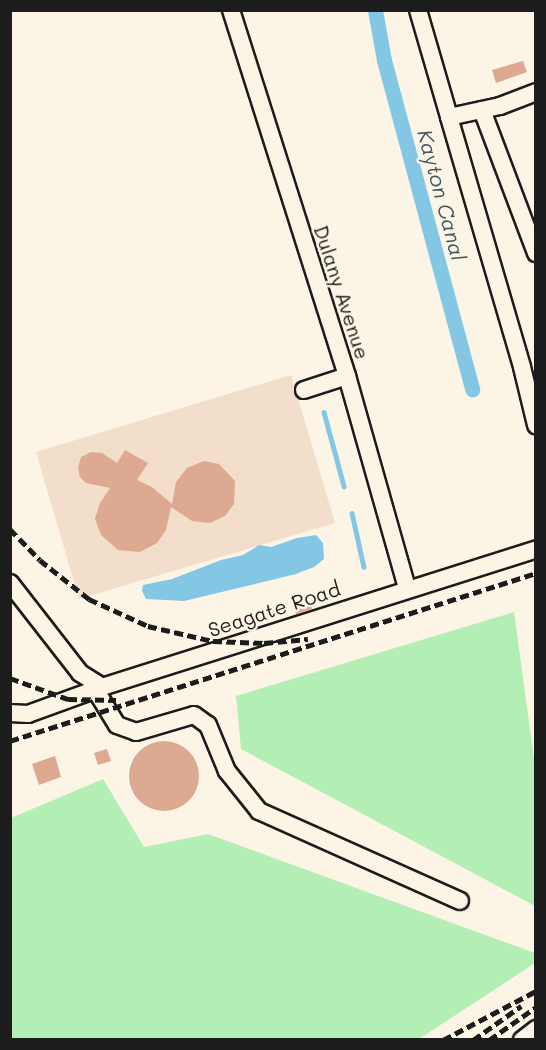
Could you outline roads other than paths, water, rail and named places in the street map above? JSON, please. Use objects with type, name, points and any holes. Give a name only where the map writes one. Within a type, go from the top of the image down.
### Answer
[{"type":"street","name":"Dulany Avenue","points":[[231,10],[347,376],[407,588]]},
{"type":"street","points":[[418,10],[522,368],[536,425]]},
{"type":"street","points":[[449,117],[500,106],[536,92]]},
{"type":"street","points":[[482,110],[536,253]]},
{"type":"street","points":[[304,390],[347,376]]},
{"type":"street","name":"Seagate Road","points":[[10,713],[28,714],[99,688],[407,588],[536,549]]},
{"type":"street","points":[[10,583],[80,673],[99,688],[117,725],[136,732],[194,715],[208,725],[227,771],[259,811],[460,901]]},
{"type":"street","points":[[522,1040],[536,1029]]},
{"type":"water","points":[[316,535],[323,543],[324,559],[314,567],[296,574],[184,601],[146,599],[142,591],[143,585],[172,579],[221,560],[243,555],[259,545],[271,547],[297,538]]},
{"type":"waterway","name":"Kayton Canal","points":[[375,10],[384,60],[472,389]]},
{"type":"waterway","points":[[324,412],[344,486]]},
{"type":"waterway","points":[[352,513],[364,567]]},
{"type":"railway","points":[[10,529],[40,560],[89,599],[148,626],[213,641],[264,643],[308,639]]},
{"type":"railway","points":[[10,741],[536,573]]},
{"type":"railway","points":[[10,678],[68,699],[116,700]]},
{"type":"railway","points":[[443,1040],[536,991]]},
{"type":"railway","points":[[473,1040],[521,1006]]},
{"type":"railway","points":[[489,1040],[536,1007]]}]
